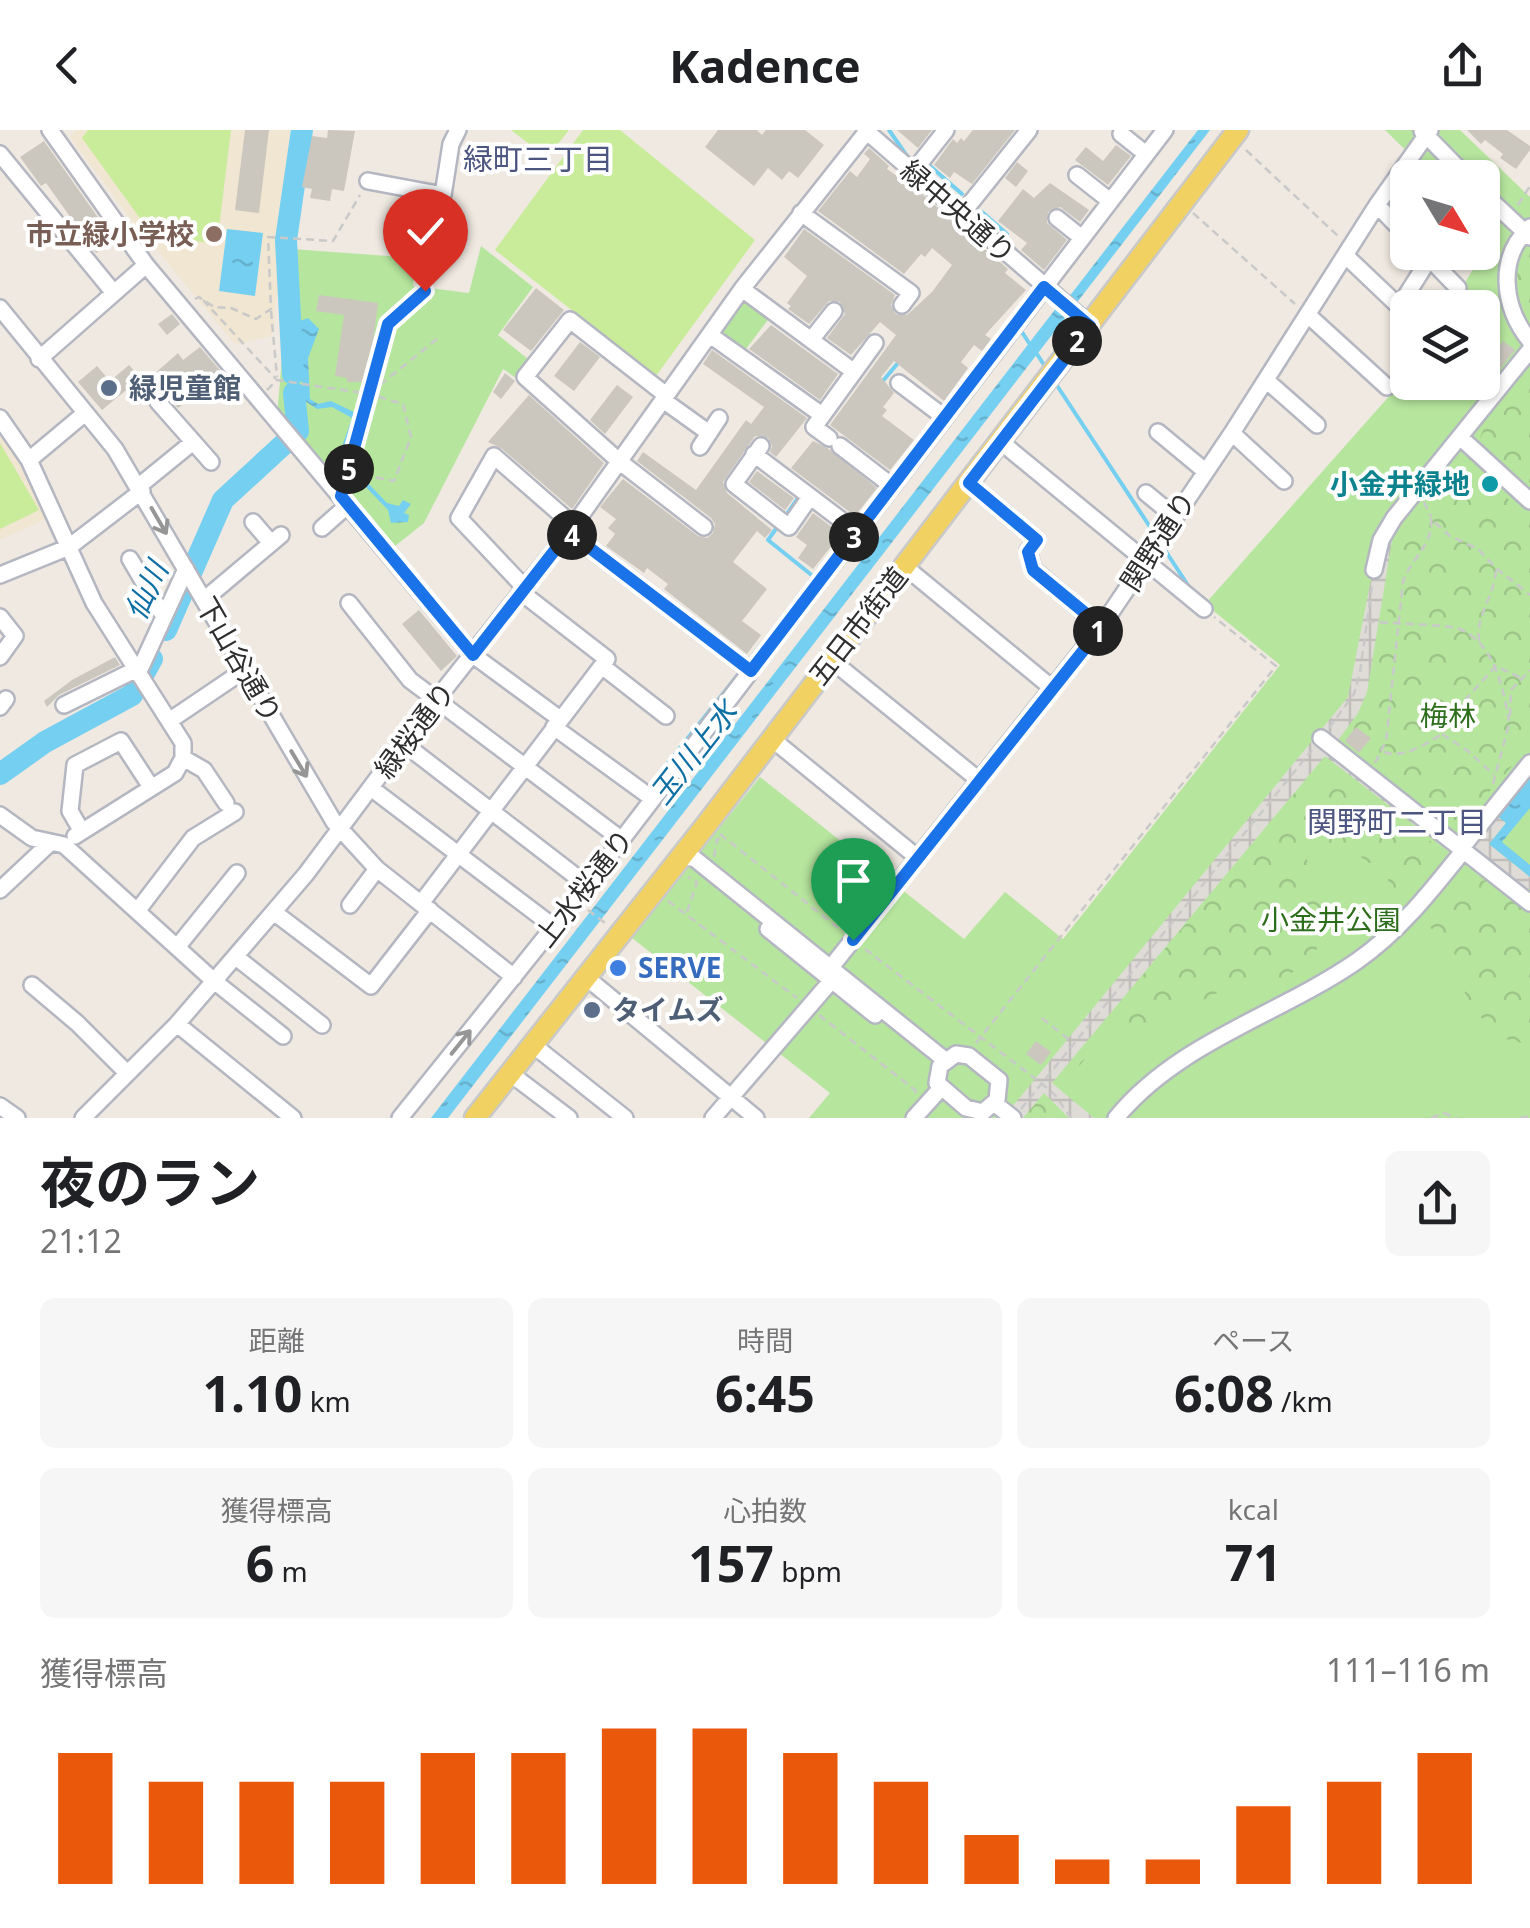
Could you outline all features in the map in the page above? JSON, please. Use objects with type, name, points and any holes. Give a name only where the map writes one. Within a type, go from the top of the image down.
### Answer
[{"type":"main road","name":"五日市街道","points":[[475,1118],[654,891],[685,866],[772,739],[1002,442],[1087,323],[1239,138]]},
{"type":"street","points":[[50,130],[146,265],[473,655],[653,799]]},
{"type":"street","points":[[368,180],[443,194],[451,144],[458,130]]},
{"type":"street","name":"緑中央通り","points":[[867,130],[1087,323]]},
{"type":"street","name":"緑桜通り","points":[[82,1118],[177,1024],[274,913],[571,529],[742,289],[867,130]]},
{"type":"street","points":[[913,172],[946,130]]},
{"type":"street","points":[[962,214],[1030,130]]},
{"type":"street","name":"上水桜通り","points":[[400,1118],[554,928],[747,668],[1048,290],[1082,238],[1165,130]]},
{"type":"street","points":[[1425,132],[1451,160]]},
{"type":"street","name":"関野通り","points":[[713,1118],[810,1008],[918,858],[1102,627],[1425,132]]},
{"type":"street","points":[[1122,134],[1146,154]]},
{"type":"street","points":[[0,154],[114,293]]},
{"type":"street","points":[[1077,174],[1110,201]]},
{"type":"street","points":[[1377,205],[1390,218]]},
{"type":"street","points":[[1500,209],[1528,232],[1510,256],[1505,278],[1515,320],[1530,341]]},
{"type":"street","points":[[800,213],[911,294],[902,305]]},
{"type":"street","points":[[1057,218],[1082,238]]},
{"type":"street","points":[[1348,252],[1390,297]]},
{"type":"street","points":[[40,359],[146,265]]},
{"type":"street","points":[[1440,270],[1458,288]]},
{"type":"street","points":[[742,289],[853,371]]},
{"type":"street","name":"下山谷通り","points":[[1,310],[115,449],[339,827],[377,869],[514,978]]},
{"type":"street","points":[[812,340],[834,311]]},
{"type":"street","points":[[1308,315],[1387,387]]},
{"type":"street","points":[[704,527],[620,462],[525,377],[570,320],[665,398],[704,440],[719,418]]},
{"type":"street","points":[[710,335],[822,415]]},
{"type":"street","points":[[875,344],[814,427],[892,486]]},
{"type":"street","points":[[1374,570],[1386,530],[1530,350]]},
{"type":"street","points":[[1266,380],[1317,425]]},
{"type":"street","points":[[900,383],[944,418]]},
{"type":"street","points":[[158,402],[212,462]]},
{"type":"street","points":[[30,460],[84,414]]},
{"type":"street","points":[[0,418],[30,460],[94,603],[183,743],[183,758],[174,773],[56,844],[0,890]]},
{"type":"street","points":[[1158,432],[1205,471]]},
{"type":"street","points":[[1232,433],[1284,481]]},
{"type":"street","points":[[1460,437],[1530,501]]},
{"type":"street","points":[[0,575],[69,546],[193,442]]},
{"type":"street","points":[[1002,442],[1204,609]]},
{"type":"street","points":[[810,497],[789,526],[734,484],[758,450],[810,497],[858,532]]},
{"type":"street","points":[[274,913],[371,986],[458,854],[607,660],[524,591],[459,518],[494,456],[571,529],[747,668]]},
{"type":"street","points":[[969,483],[1037,540],[1028,552],[1033,570],[1102,627]]},
{"type":"street","points":[[1146,493],[1174,516]]},
{"type":"street","points":[[322,528],[344,500]]},
{"type":"street","points":[[201,594],[276,539],[253,522]]},
{"type":"street","points":[[130,559],[164,617]]},
{"type":"street","points":[[904,566],[1052,688]]},
{"type":"street","points":[[140,677],[140,667],[186,569]]},
{"type":"street","points":[[349,602],[410,680],[622,840]]},
{"type":"street","points":[[0,617],[15,636],[0,656]]},
{"type":"street","points":[[831,660],[980,782]]},
{"type":"street","points":[[602,666],[666,716]]},
{"type":"street","points":[[169,721],[243,670]]},
{"type":"street","points":[[64,705],[140,677]]},
{"type":"street","points":[[1322,738],[1530,903]]},
{"type":"street","points":[[772,739],[918,858]]},
{"type":"street","points":[[81,830],[70,811],[75,765],[121,740],[151,787]]},
{"type":"street","points":[[403,743],[587,885]]},
{"type":"street","points":[[138,910],[193,838],[230,808],[204,770],[183,758]]},
{"type":"street","points":[[1116,1118],[1146,1087],[1190,1054],[1357,961],[1426,899],[1530,764]]},
{"type":"street","points":[[371,788],[554,928]]},
{"type":"street","points":[[0,814],[32,838],[56,844],[283,1036]]},
{"type":"street","points":[[685,866],[695,860],[943,1063]]},
{"type":"street","points":[[350,905],[377,869]]},
{"type":"street","points":[[178,946],[237,872]]},
{"type":"street","points":[[236,957],[322,1025]]},
{"type":"street","points":[[587,978],[756,1118]]},
{"type":"street","points":[[32,985],[127,1073]]},
{"type":"street","points":[[177,1024],[293,1118]]},
{"type":"street","points":[[533,1046],[626,1118]]},
{"type":"street","points":[[964,1054],[999,1080],[1000,1090],[994,1103],[975,1113],[940,1088],[937,1075],[943,1063],[964,1054]]},
{"type":"street","points":[[511,1074],[569,1118]]},
{"type":"street","points":[[919,1112],[940,1088]]},
{"type":"street","points":[[994,1103],[1013,1118]]},
{"type":"street","points":[[0,1106],[17,1118]]},
{"type":"path","points":[[1239,138],[1348,252]]},
{"type":"path","points":[[277,380],[268,237],[333,241],[368,180]]},
{"type":"path","points":[[1510,218],[1530,186]]},
{"type":"path","points":[[344,500],[388,324],[425,291],[443,194]]},
{"type":"path","points":[[1192,212],[1308,315]]},
{"type":"path","points":[[200,297],[214,307],[231,308],[256,319],[271,309]]},
{"type":"path","points":[[182,308],[200,297]]},
{"type":"path","points":[[200,297],[277,380],[369,394],[402,404],[411,438],[394,481],[374,477],[352,456]]},
{"type":"path","points":[[369,394],[438,339]]},
{"type":"path","points":[[258,398],[277,380]]},
{"type":"path","points":[[1369,774],[1382,752],[1406,569],[1428,542],[1431,519],[1450,536],[1478,549],[1530,595]]},
{"type":"path","points":[[1479,642],[1478,620],[1493,594],[1496,568]]},
{"type":"path","points":[[1013,1118],[1354,694],[1374,570]]},
{"type":"path","points":[[964,1054],[1276,666],[1204,609]]},
{"type":"path","points":[[1367,621],[1459,628],[1479,642],[1496,666],[1510,721]]},
{"type":"path","points":[[1382,752],[1403,752],[1442,734],[1446,721],[1496,666]]},
{"type":"path","points":[[1496,666],[1521,678]]},
{"type":"path","points":[[1493,810],[1490,799],[1510,721],[1511,690],[1530,670]]},
{"type":"path","points":[[1442,734],[1495,776]]},
{"type":"path","points":[[712,863],[718,839],[727,840]]},
{"type":"path","points":[[685,866],[698,882],[686,914]]},
{"type":"path","points":[[654,891],[915,1090],[919,1112]]},
{"type":"path","points":[[587,909],[610,927]]},
{"type":"path","points":[[1042,1018],[1074,1044]]},
{"type":"path","points":[[994,1046],[1055,1095],[1071,1118]]},
{"type":"path","points":[[1431,1118],[1444,1113],[1457,1118]]},
{"type":"path","points":[[1520,1118],[1530,1116]]},
{"type":"shaded area","name":"市立緑小学校","points":[[76,130],[298,130],[272,336],[235,344],[127,214],[70,137]]},
{"type":"shaded area","points":[[1530,336],[1530,361],[1500,399],[1500,375]]},
{"type":"shaded area","points":[[1480,400],[1499,400],[1469,438],[1530,496],[1530,508],[1462,446],[1392,540],[1367,692],[1358,713],[1336,743],[1459,841],[1530,757],[1530,773],[1497,814],[1506,823],[1489,844],[1530,877],[1530,889],[1523,891],[1530,897],[1530,910],[1473,861],[1463,862],[1411,923],[1361,965],[1193,1061],[1140,1100],[1125,1118],[1109,1118],[1136,1088],[1187,1051],[1348,961],[1399,920],[1453,855],[1325,756],[1052,1083],[1094,1118],[1069,1118],[1044,1093],[1023,1118],[1003,1118],[1348,697],[1381,528]]},
{"type":"shaded area","points":[[0,424],[52,516],[0,540]]},
{"type":"green space","points":[[88,130],[231,130],[217,244],[152,235],[82,138]]},
{"type":"green space","points":[[511,130],[569,130],[547,158]]},
{"type":"green space","points":[[583,130],[620,130],[755,240],[656,376],[495,250]]},
{"type":"green space","name":"小金井公園","points":[[1385,130],[1460,130],[1491,160],[1416,160]]},
{"type":"green space","name":"小金井公園","points":[[1500,168],[1530,197],[1530,1118],[809,1118],[830,1093],[632,938],[760,777],[964,939],[1005,892],[1063,939],[1280,665],[1205,604],[1390,395],[1390,400],[1500,400],[1500,290],[1460,290],[1473,270],[1500,270]]},
{"type":"green space","points":[[481,246],[533,287],[498,335],[528,359],[516,378],[503,369],[424,523],[390,550],[277,417],[291,249],[416,258],[413,286],[469,293]]},
{"type":"green space","points":[[1526,250],[1530,251],[1530,316],[1519,304],[1518,267]]},
{"type":"green space","points":[[747,300],[770,317],[743,353],[722,338],[721,329],[740,301]]},
{"type":"green space","points":[[1530,369],[1530,491],[1478,444],[1483,430],[1492,422],[1499,423],[1496,413],[1504,401],[1511,399],[1522,380],[1527,382]]},
{"type":"green space","points":[[0,443],[39,510],[0,529]]},
{"type":"green space","name":"梅林","points":[[1468,457],[1530,522],[1530,746],[1457,828],[1382,772],[1369,752],[1345,737],[1376,677],[1378,642],[1393,592],[1402,541],[1449,473]]},
{"type":"green space","points":[[1309,776],[1335,789],[1362,791],[1449,855],[1414,896],[1399,898],[1377,862],[1369,863],[1357,854],[1348,863],[1334,863],[1312,855],[1306,859],[1322,880],[1330,902],[1329,922],[1322,941],[1309,958],[1272,984],[1249,992],[1237,983],[1144,1030],[1131,1027],[1120,1017],[1070,1077],[1063,1071]]},
{"type":"green space","points":[[1471,867],[1481,881],[1486,880],[1530,914],[1530,1045],[1506,1039],[1494,1030],[1494,1021],[1486,1024],[1461,985],[1457,957],[1428,926],[1426,912],[1461,869]]},
{"type":"green space","points":[[1044,1093],[1069,1118],[1023,1118]]},
{"type":"water","points":[[1198,130],[1210,130],[448,1118],[431,1118],[1057,307],[1072,293]]},
{"type":"water","points":[[227,229],[263,233],[255,296],[219,291]]},
{"type":"water","points":[[308,318],[319,329],[308,358],[310,399],[318,404],[331,401],[358,414],[344,458],[387,503],[399,506],[403,500],[411,504],[404,513],[409,515],[408,522],[391,523],[388,510],[338,458],[352,418],[332,407],[317,409],[305,401],[292,324]]},
{"type":"water","points":[[1530,773],[1530,808],[1502,842],[1530,865],[1530,877],[1489,844],[1506,823],[1496,815]]},
{"type":"building","points":[[245,130],[269,130],[259,213],[235,210]]},
{"type":"building","points":[[328,130],[355,131],[344,191],[332,189],[330,201],[310,198],[312,189],[302,187],[312,136],[327,138]]},
{"type":"building","points":[[718,130],[757,130],[762,135],[766,130],[805,130],[824,145],[798,178],[789,171],[782,180],[768,168],[754,186],[705,147]]},
{"type":"building","points":[[897,130],[932,130],[918,148]]},
{"type":"building","points":[[973,130],[1015,130],[972,184],[954,172],[950,178],[934,165],[953,139],[957,143],[961,138],[964,141]]},
{"type":"building","points":[[1467,130],[1507,130],[1530,146],[1530,150],[1516,169],[1500,158],[1503,154],[1485,140],[1481,144]]},
{"type":"building","points":[[44,141],[114,240],[96,253],[46,183],[41,186],[20,157]]},
{"type":"building","points":[[1116,145],[1131,156],[1108,185],[1075,160],[1086,147],[1103,161]]},
{"type":"building","points":[[869,148],[889,166],[887,169],[922,194],[1008,269],[1005,273],[1026,290],[985,335],[991,339],[982,351],[974,345],[961,362],[968,368],[944,401],[894,361],[881,377],[894,393],[883,407],[887,410],[882,416],[914,440],[890,470],[830,425],[896,335],[880,322],[851,355],[827,338],[845,314],[840,302],[829,301],[809,324],[788,309],[791,306],[787,303],[807,276],[784,257],[804,229],[895,295],[891,305],[896,314],[907,315],[932,292],[952,265],[932,248],[925,257],[921,254],[904,274],[818,211],[850,171],[857,177],[870,159],[864,154]]},
{"type":"building","points":[[1017,162],[1028,171],[1016,187],[1005,178]]},
{"type":"building","points":[[1050,183],[1089,210],[1080,222],[1060,207],[1048,212],[1047,223],[1067,240],[1044,270],[1021,250],[1027,243],[998,221],[1023,189],[1034,198]]},
{"type":"building","points":[[536,288],[564,310],[531,351],[503,330]]},
{"type":"building","points":[[319,295],[378,303],[368,382],[347,382],[347,378],[335,376],[344,315],[316,311]]},
{"type":"building","points":[[172,314],[180,324],[167,335],[158,324]]},
{"type":"building","points":[[771,325],[838,374],[820,400],[749,349]]},
{"type":"building","points":[[1503,341],[1515,350],[1500,369]]},
{"type":"building","points":[[580,342],[600,357],[574,391],[554,376]]},
{"type":"building","points":[[200,347],[224,375],[178,408],[151,377],[178,353],[183,360]]},
{"type":"building","points":[[712,350],[807,418],[776,457],[770,452],[768,438],[755,436],[723,482],[727,493],[772,530],[765,538],[757,531],[733,562],[767,589],[742,621],[761,635],[747,654],[664,589],[668,584],[647,568],[644,573],[606,546],[615,534],[608,528],[616,519],[600,507],[623,479],[698,536],[707,538],[713,533],[715,524],[711,518],[637,461],[643,452],[696,490],[746,420],[751,424],[764,407],[703,364]]},
{"type":"building","points":[[129,365],[141,378],[102,410],[78,382],[97,366],[110,381]]},
{"type":"building","points":[[505,373],[515,381],[501,399],[493,392]]},
{"type":"building","points":[[617,385],[633,397],[605,434],[590,420]]},
{"type":"building","points":[[529,395],[604,463],[572,509],[501,448],[488,442]]},
{"type":"building","points":[[813,441],[829,449],[877,488],[855,516],[791,468]]},
{"type":"building","points":[[757,471],[794,498],[785,510],[749,482]]},
{"type":"building","points":[[813,513],[841,534],[813,569],[798,558],[807,545],[796,537]]},
{"type":"building","points":[[419,610],[457,656],[441,671],[402,624]]},
{"type":"building","points":[[115,657],[120,665],[59,695],[47,707],[44,701],[72,680]]},
{"type":"building","points":[[1356,727],[1371,738],[1359,753],[1345,741]]},
{"type":"building","points":[[1036,1041],[1051,1052],[1041,1065],[1026,1054]]},
{"type":"waterway","name":"仙川","points":[[293,374],[286,240],[302,130]]},
{"type":"waterway","points":[[889,130],[909,159]]},
{"type":"waterway","points":[[930,166],[962,194]]},
{"type":"waterway","points":[[982,212],[1007,234]]},
{"type":"waterway","points":[[1018,326],[1029,343]]},
{"type":"waterway","points":[[1035,351],[1046,368]]},
{"type":"waterway","points":[[882,382],[898,363]]},
{"type":"waterway","points":[[1054,381],[1156,536]]},
{"type":"waterway","name":"仙川","points":[[166,630],[223,500],[298,431],[294,393]]},
{"type":"waterway","points":[[787,514],[798,498]]},
{"type":"waterway","points":[[778,526],[768,540],[814,577],[811,580]]},
{"type":"waterway","points":[[1161,544],[1191,590]]},
{"type":"waterway","points":[[747,663],[787,612]]},
{"type":"waterway","name":"仙川","points":[[0,774],[45,742],[132,695],[152,659]]},
{"type":"waterway","name":"玉川上水","points":[[661,772],[741,671]]},
{"type":"place","name":"市立緑小学校","points":[[214,234]]},
{"type":"place","name":"緑児童館","points":[[109,388]]},
{"type":"place","name":"小金井緑地","points":[[1490,484]]},
{"type":"place","name":"SERVE","points":[[618,968]]},
{"type":"place","name":"タイムズ","points":[[592,1010]]},
{"type":"district","name":"緑町三丁目","points":[[538,160]]},
{"type":"district","name":"関野町二丁目","points":[[1397,823]]},
{"type":"route","points":[[425,291],[388,324],[341,496],[473,655],[569,532],[751,671],[1044,287],[1090,326],[969,483],[1037,540],[1028,552],[1033,570],[1102,627],[853,940]]}]
